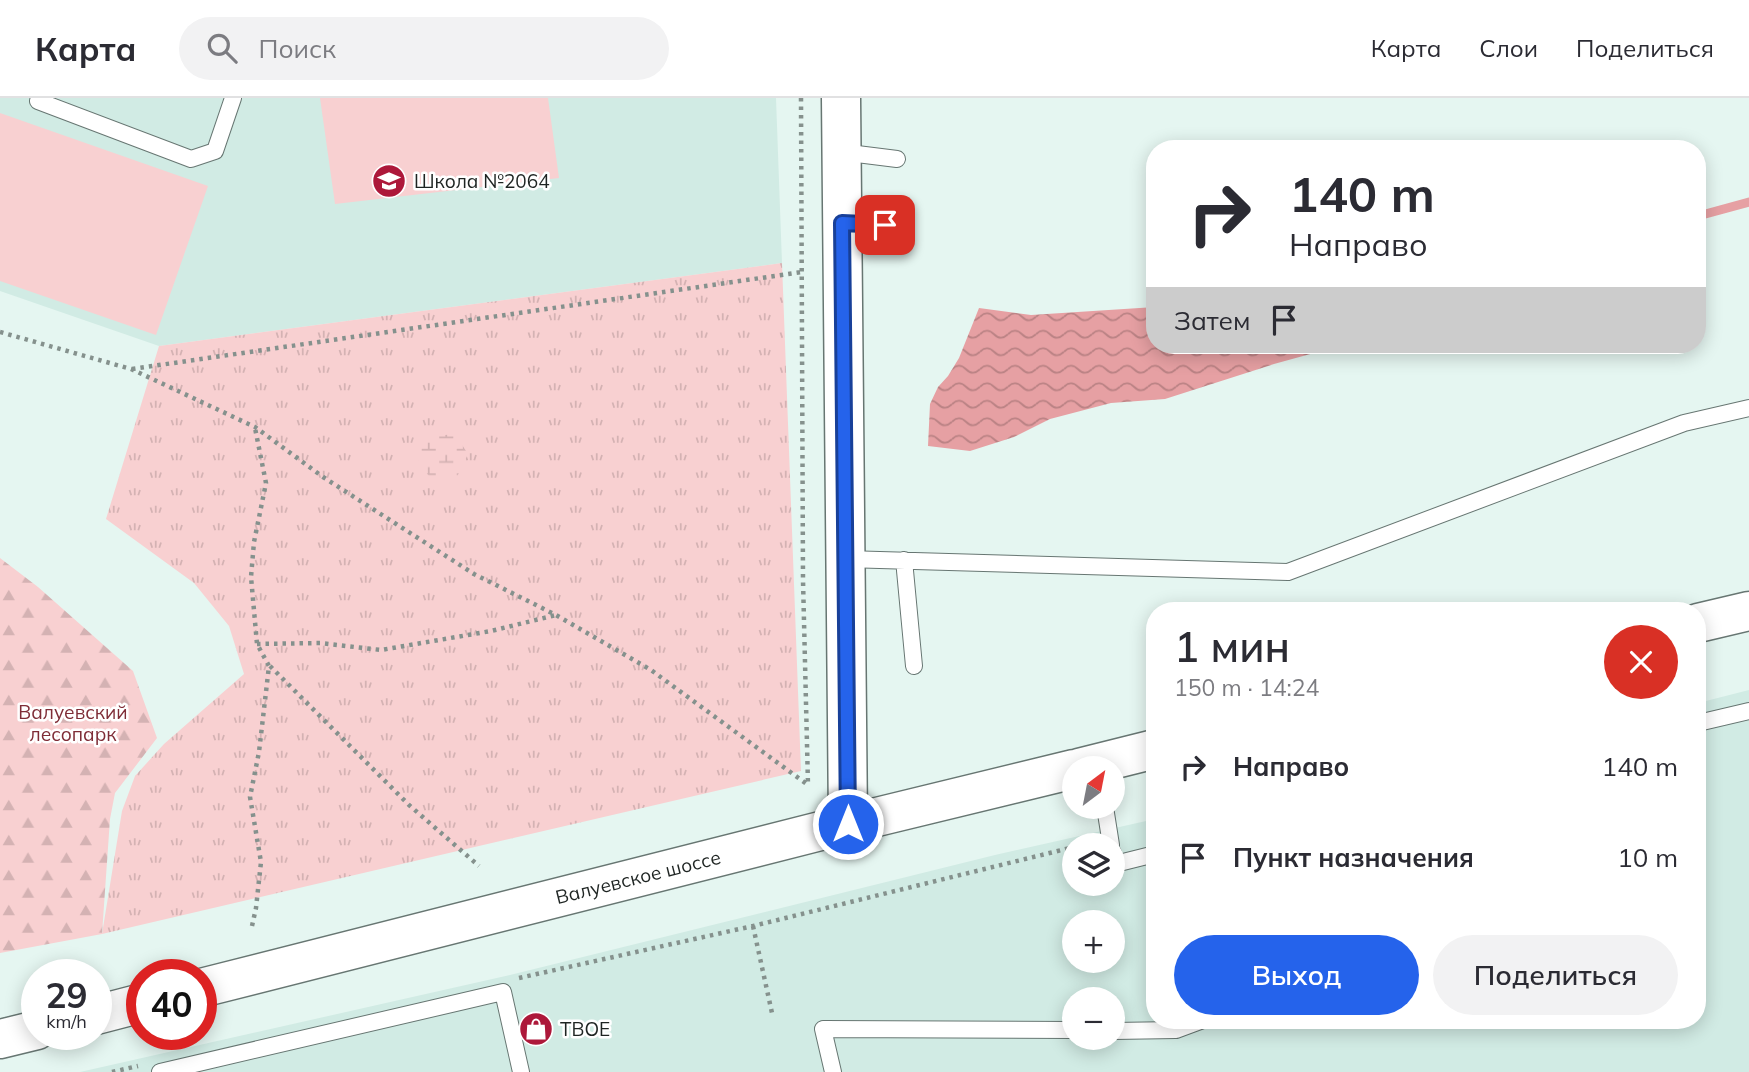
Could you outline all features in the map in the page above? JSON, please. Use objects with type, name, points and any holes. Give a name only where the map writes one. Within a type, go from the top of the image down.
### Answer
[{"type":"main road","points":[[841,98],[848,824]]},
{"type":"main road","points":[[1706,621],[1749,611]]},
{"type":"main road","name":"Валуевское шоссе","points":[[1125,757],[1146,752]]},
{"type":"main road","name":"Валуевское шоссе","points":[[217,984],[848,824],[1062,774]]},
{"type":"main road","points":[[0,1039],[21,1034]]},
{"type":"lane","points":[[39,98],[38,101],[191,159],[215,151],[233,98]]},
{"type":"lane","points":[[841,152],[897,159]]},
{"type":"lane","points":[[842,223],[899,226]]},
{"type":"lane","points":[[845,559],[1288,572],[1684,423],[1749,408]]},
{"type":"lane","points":[[904,560],[914,666]]},
{"type":"lane","points":[[1706,721],[1749,711]]},
{"type":"lane","points":[[1125,862],[1146,856]]},
{"type":"lane","points":[[160,1072],[507,986],[521,1072]]},
{"type":"lane","points":[[1125,1031],[1179,1029]]},
{"type":"lane","points":[[833,1072],[822,1030],[1062,1030]]},
{"type":"path","points":[[0,332],[131,369],[255,426],[323,477],[474,574],[556,615],[651,670],[808,785],[803,580],[801,98]]},
{"type":"path","points":[[131,369],[802,272]]},
{"type":"path","points":[[255,426],[265,483],[254,542],[251,577],[257,644],[269,666],[409,805],[479,866]]},
{"type":"path","points":[[257,644],[320,643],[381,650],[491,631],[556,615]]},
{"type":"path","points":[[252,926],[261,862],[250,797],[259,752],[269,666]]},
{"type":"path","points":[[507,986],[1062,850]]},
{"type":"path","points":[[753,926],[772,1013]]},
{"type":"path","points":[[112,1072],[139,1066]]},
{"type":"shaded area","name":"Школа №2064","points":[[0,98],[776,98],[782,263],[159,346],[0,291]]},
{"type":"shaded area","points":[[1749,690],[1749,1072],[80,1072],[178,1050],[217,1050],[217,1041],[510,975],[1062,840],[1062,896],[1125,896],[1125,833],[1093,833],[1146,821],[1146,1029],[1706,1029],[1706,701]]},
{"type":"green space","points":[[320,98],[548,98],[559,178],[335,204]]},
{"type":"green space","points":[[0,113],[208,186],[156,335],[0,281]]},
{"type":"green space","points":[[782,263],[801,771],[102,934],[122,811],[135,776],[164,744],[244,674],[229,626],[194,583],[106,519],[159,346]]},
{"type":"green space","points":[[455,434],[468,454],[456,479],[430,478],[417,458],[425,437]]},
{"type":"green space","name":"Валуевский лесопарк","points":[[0,558],[38,587],[133,671],[157,738],[115,793],[110,819],[102,934],[0,953]]},
{"type":"water","points":[[979,308],[1031,315],[1146,308],[1146,354],[1310,354],[1165,399],[1111,403],[1050,419],[1014,437],[970,451],[928,446],[930,404],[938,387],[959,358]]},
{"type":"waterway","points":[[1706,214],[1749,202]]},
{"type":"place","name":"Школа №2064","points":[[389,181]]},
{"type":"place","name":"ТВОЕ","points":[[536,1029]]},
{"type":"route","points":[[848,824],[842,223],[885,225]]}]
